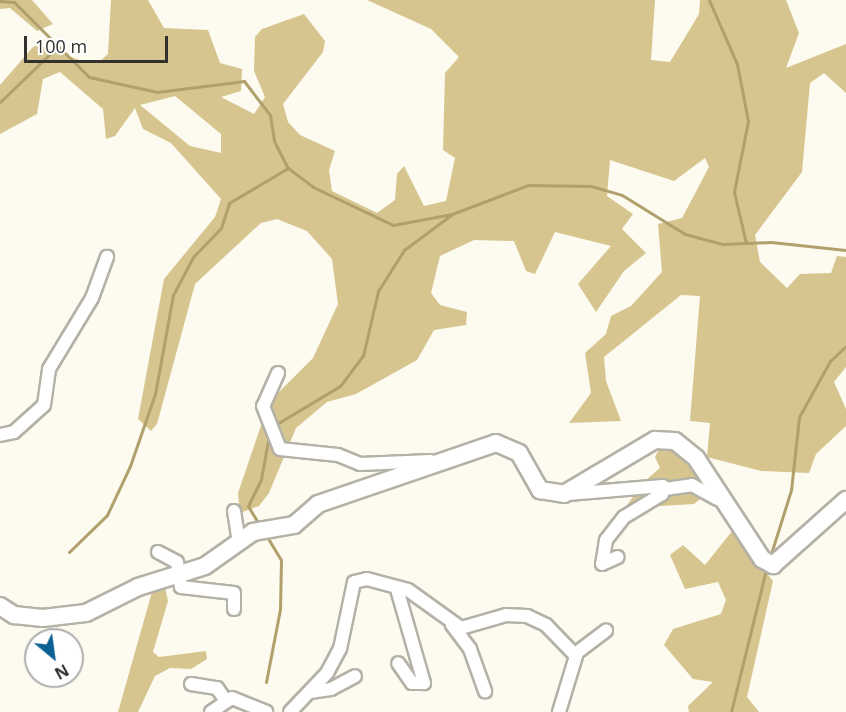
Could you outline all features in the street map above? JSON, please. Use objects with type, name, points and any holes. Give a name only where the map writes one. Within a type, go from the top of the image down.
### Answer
[{"type":"street","points":[[0,435],[14,432],[44,405],[49,369],[92,298],[107,257]]},
{"type":"street","points":[[278,373],[263,406],[280,449],[338,455],[360,464],[438,461]]},
{"type":"street","points":[[564,494],[665,437],[696,458],[762,559],[773,565],[846,500]]},
{"type":"street","points":[[0,606],[14,615],[43,618],[86,613],[205,566],[253,532],[294,525],[318,504],[496,443],[519,453],[540,490],[564,494],[654,485],[666,489],[692,485],[730,507]]},
{"type":"street","points":[[618,557],[602,564],[600,554],[615,526],[666,489]]},
{"type":"street","points":[[234,511],[238,541]]},
{"type":"street","points":[[158,552],[177,562],[177,576],[181,587],[234,594],[234,609]]},
{"type":"street","points":[[290,712],[310,692],[340,649],[354,582],[367,579],[429,603],[452,624],[470,649],[485,691]]},
{"type":"street","points":[[397,589],[424,682],[412,683],[398,663]]},
{"type":"street","points":[[452,624],[461,628],[506,615],[527,616],[557,633],[575,654]]},
{"type":"street","points":[[559,712],[575,654],[606,631]]},
{"type":"street","points":[[310,692],[355,676]]},
{"type":"street","points":[[191,684],[217,688],[226,701]]},
{"type":"street","points":[[211,712],[226,701],[241,699],[267,712]]},
{"type":"shaded area","points":[[0,0],[32,0],[53,24],[37,31],[10,8],[0,9]]},
{"type":"shaded area","points":[[111,0],[148,0],[164,28],[208,30],[220,63],[242,69],[241,91],[221,97],[254,114],[265,97],[254,71],[255,37],[262,29],[304,14],[325,41],[323,52],[283,104],[288,122],[300,135],[335,151],[329,170],[332,191],[377,213],[395,200],[397,174],[404,166],[424,206],[446,201],[455,158],[443,150],[445,73],[459,57],[431,29],[367,0],[655,0],[651,60],[670,62],[699,14],[700,0],[786,0],[799,33],[786,68],[846,44],[846,93],[824,73],[810,83],[802,172],[755,235],[760,262],[787,288],[800,274],[831,273],[837,256],[846,257],[846,367],[834,382],[846,409],[846,426],[816,454],[809,473],[761,471],[707,457],[710,423],[690,421],[700,296],[681,295],[604,357],[606,381],[621,421],[569,423],[591,393],[585,353],[606,334],[611,316],[631,306],[662,272],[658,224],[682,218],[709,167],[705,158],[674,181],[610,160],[607,196],[633,214],[622,229],[646,253],[624,271],[596,312],[578,284],[611,246],[555,232],[535,274],[526,271],[514,241],[474,240],[440,256],[431,293],[440,305],[467,312],[466,325],[434,330],[417,360],[356,394],[327,402],[296,428],[269,493],[259,506],[240,513],[238,493],[269,402],[313,358],[338,304],[332,259],[307,231],[277,219],[261,223],[195,284],[157,424],[151,431],[138,419],[164,279],[215,217],[221,199],[171,143],[143,129],[135,108],[115,136],[106,139],[103,109],[60,72],[43,79],[37,114],[0,134],[0,85],[33,47],[39,45],[85,62],[99,62],[108,54]],"holes":[[[175,96],[221,134],[221,153],[190,146],[140,105]]]},
{"type":"shaded area","points":[[661,445],[674,446],[714,488],[694,504],[625,508],[635,494],[594,483],[646,480],[660,468],[655,457]]},
{"type":"shaded area","points":[[733,530],[773,581],[747,697],[759,712],[689,712],[688,706],[713,682],[693,679],[664,645],[673,629],[721,614],[726,600],[718,582],[685,589],[670,555],[683,545],[705,565]]},
{"type":"shaded area","points":[[159,586],[165,587],[168,601],[153,652],[159,657],[206,651],[207,659],[191,669],[170,668],[155,676],[138,712],[118,712],[152,592]]},
{"type":"waterway","points":[[709,0],[737,64],[748,121],[734,192],[746,243]]},
{"type":"waterway","points":[[0,1],[14,2],[89,77],[157,92],[244,81],[270,115],[274,141],[288,168],[313,187],[393,225],[452,214],[528,185],[591,186],[622,195],[685,234],[723,244],[771,242],[846,250]]},
{"type":"waterway","points":[[0,102],[56,48]]},
{"type":"waterway","points":[[69,552],[107,515],[130,466],[155,394],[173,295],[193,257],[221,228],[229,203],[288,168]]},
{"type":"waterway","points":[[275,425],[340,386],[363,356],[378,291],[404,250],[451,215]]},
{"type":"waterway","points":[[770,557],[791,490],[799,417],[830,361],[846,346]]},
{"type":"waterway","points":[[260,526],[248,506],[261,479],[269,435]]},
{"type":"waterway","points":[[266,682],[280,609],[281,560],[267,537]]},
{"type":"waterway","points":[[731,712],[766,569]]}]
